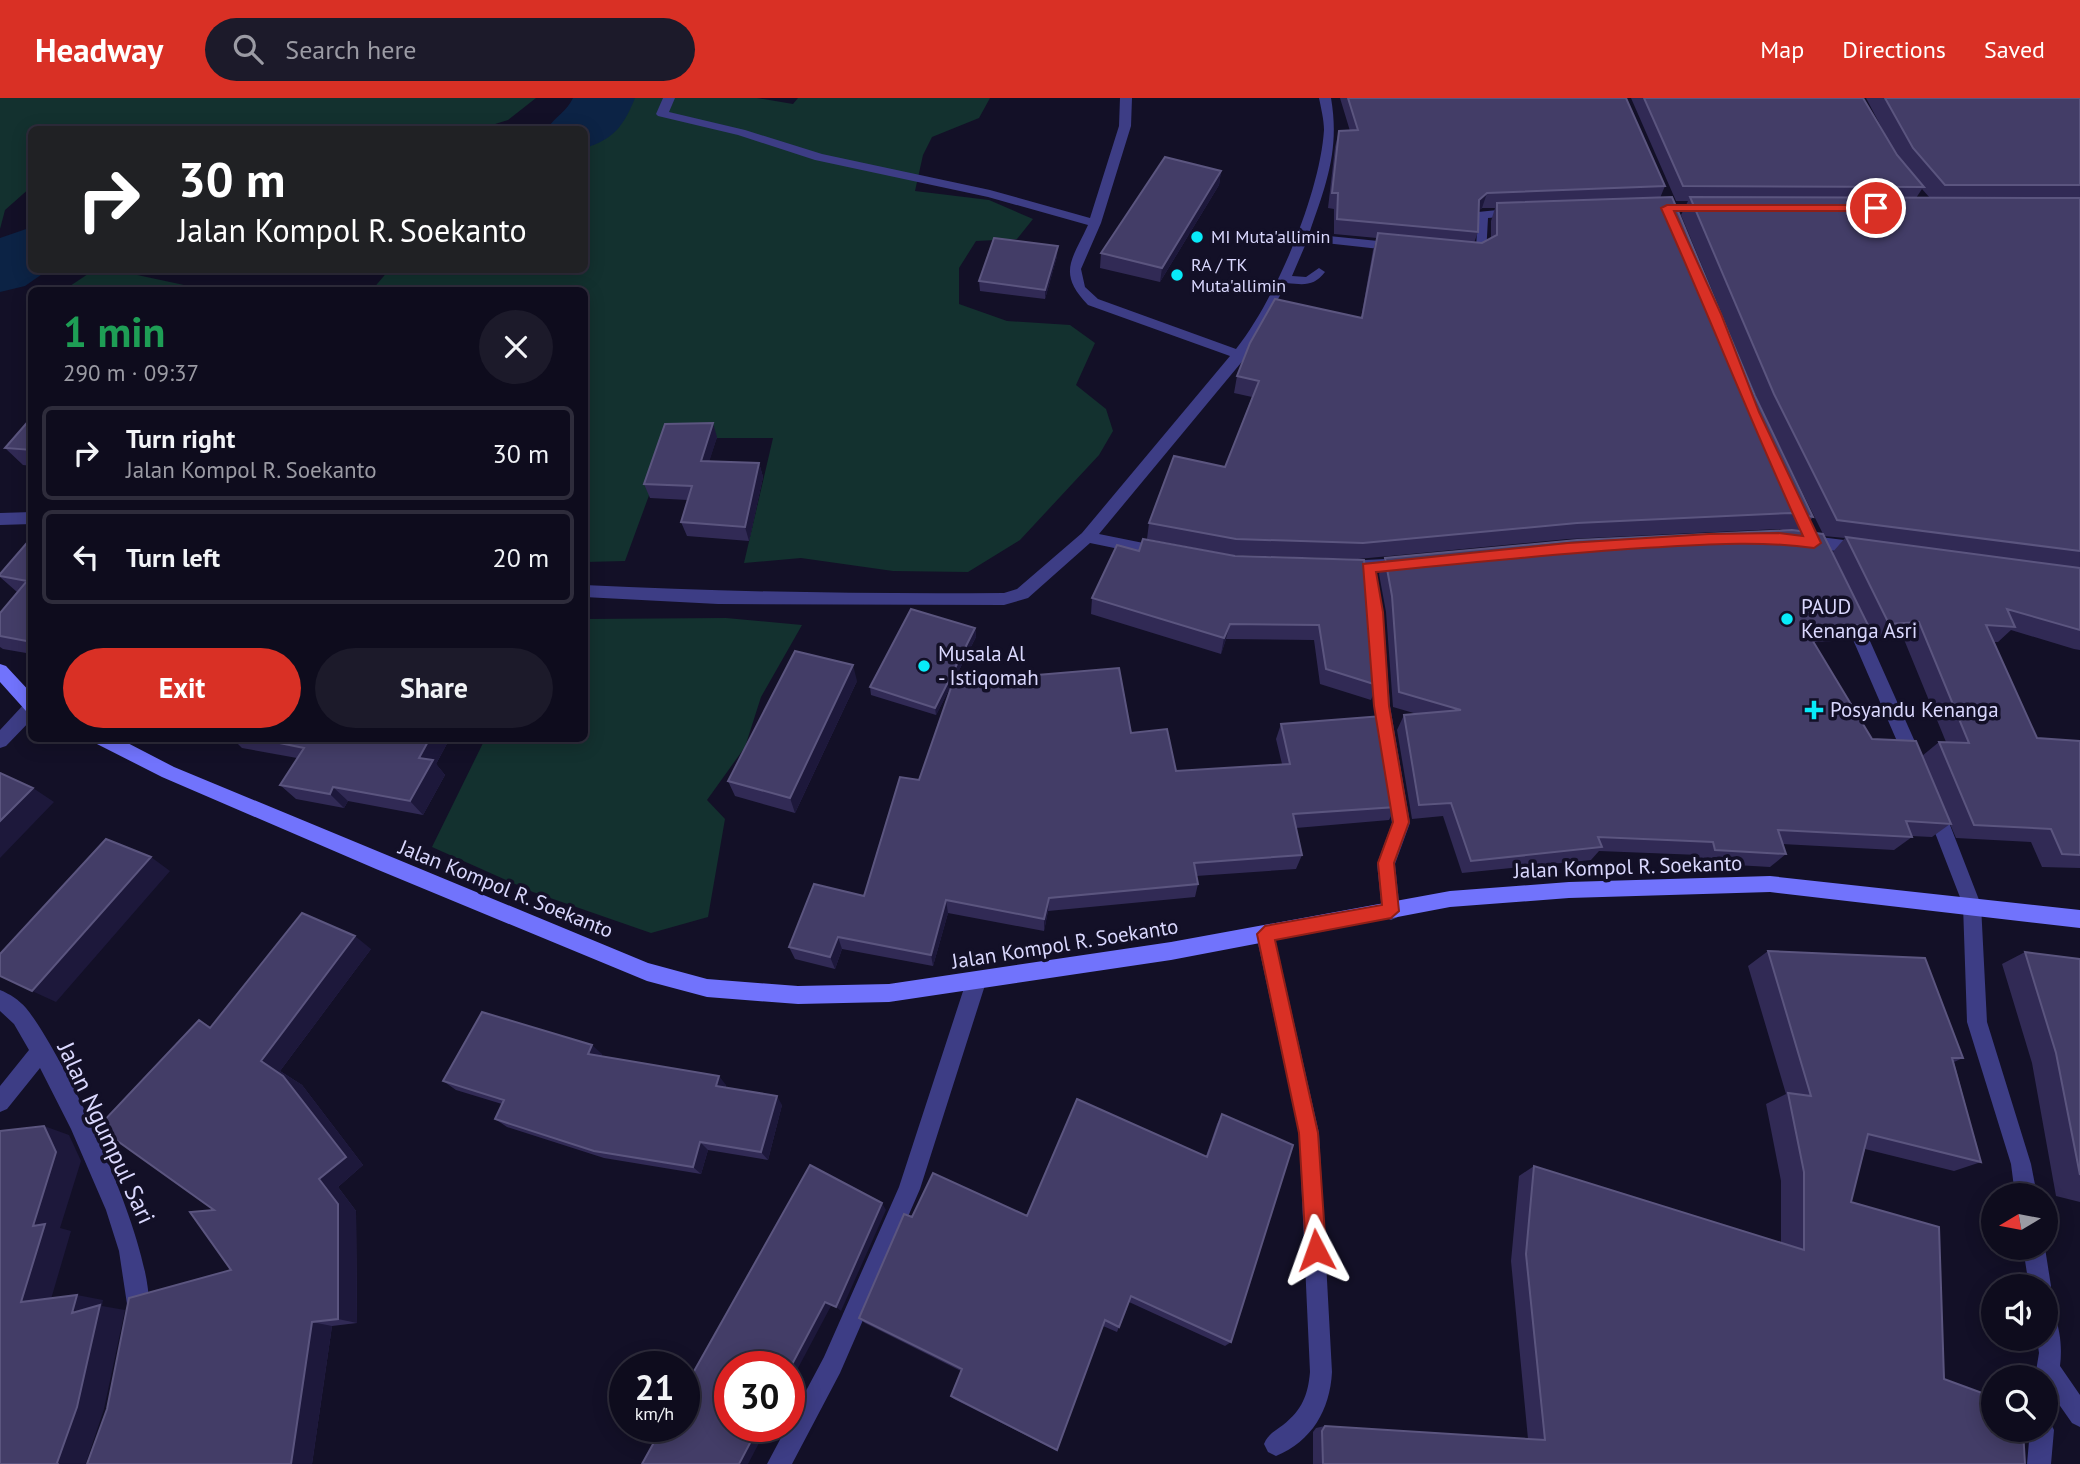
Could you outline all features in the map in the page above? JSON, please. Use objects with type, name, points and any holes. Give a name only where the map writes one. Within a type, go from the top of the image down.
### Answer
[{"type":"main road","points":[[0,671],[28,702]]},
{"type":"main road","name":"Jalan Kompol R. Soekanto","points":[[110,742],[257,810],[647,972],[707,988],[799,995],[888,993],[976,982],[1265,934],[1450,899],[1569,890],[1770,884],[2080,919]]},
{"type":"street","points":[[669,98],[662,114],[679,120],[741,131],[819,157],[990,194],[1095,223]]},
{"type":"street","points":[[1126,98],[1125,126],[1095,223],[1075,270],[1079,288],[1093,302],[1240,355]]},
{"type":"street","points":[[588,591],[718,598],[1014,598],[1087,537],[1240,355],[1283,279],[1302,237],[1325,170],[1331,127],[1325,98]]},
{"type":"street","points":[[1459,253],[1476,254],[1482,251],[1482,215],[1536,211]]},
{"type":"street","points":[[1302,237],[1407,248]]},
{"type":"street","points":[[1283,279],[1309,281],[1319,272]]},
{"type":"street","points":[[0,519],[28,518]]},
{"type":"street","points":[[1087,537],[1174,554]]},
{"type":"street","points":[[1811,537],[1826,567]]},
{"type":"street","points":[[1790,539],[1811,537],[1881,551]]},
{"type":"street","points":[[1330,567],[1368,568],[1419,562]]},
{"type":"street","points":[[1368,568],[1375,612],[1382,706],[1401,822],[1386,863],[1391,911]]},
{"type":"street","points":[[1838,591],[1863,639],[1972,905],[1977,1022],[2021,1164],[2024,1183]]},
{"type":"street","points":[[0,741],[28,710]]},
{"type":"street","points":[[1265,934],[1309,1133],[1321,1372],[1317,1404],[1296,1432],[1276,1444]]},
{"type":"street","points":[[779,1464],[832,1365],[909,1189],[976,982]]},
{"type":"street","name":"Jalan Ngumpul Sari","points":[[0,999],[22,1018],[40,1052],[87,1142],[132,1251],[140,1303],[133,1341]]},
{"type":"street","points":[[0,1102],[40,1052]]},
{"type":"street","points":[[2058,1390],[2080,1415]]},
{"type":"street","points":[[2039,1464],[2041,1442]]},
{"type":"green space","points":[[0,98],[536,98],[508,120],[489,126],[28,126],[28,190],[5,210],[0,229]]},
{"type":"green space","points":[[628,98],[757,98],[793,104],[798,98],[990,98],[979,118],[932,137],[923,155],[915,191],[989,200],[1033,219],[1017,239],[976,241],[959,268],[959,304],[1007,321],[1070,325],[1095,343],[1076,385],[1106,409],[1113,431],[1099,455],[1020,540],[968,572],[893,571],[801,558],[744,563],[773,438],[670,438],[625,561],[588,562],[588,287],[375,287],[386,273],[588,273],[588,138]]},
{"type":"green space","points":[[128,273],[184,285],[213,287],[68,287],[88,274]]},
{"type":"green space","points":[[726,618],[802,625],[761,697],[745,747],[707,800],[725,819],[708,917],[651,933],[533,892],[432,847],[484,742],[588,742],[588,619]]},
{"type":"building","points":[[1348,98],[1626,98],[1665,186],[1487,193],[1479,200],[1478,232],[1337,219],[1338,193],[1332,193],[1339,131],[1358,130]]},
{"type":"building","points":[[1644,98],[1863,98],[1897,155],[1924,187],[1683,186]]},
{"type":"building","points":[[1885,98],[2080,98],[2080,185],[1945,185],[1913,148]]},
{"type":"building","points":[[1165,157],[1221,171],[1162,268],[1101,253]]},
{"type":"building","points":[[1672,197],[1755,396],[1813,517],[1791,513],[1577,523],[1363,543],[1236,539],[1149,523],[1174,456],[1225,467],[1259,381],[1237,376],[1250,343],[1275,299],[1362,318],[1378,233],[1482,243],[1497,235],[1497,203]]},
{"type":"building","points":[[1690,197],[2080,198],[2080,551],[1837,520],[1774,394]]},
{"type":"building","points":[[994,238],[1058,246],[1045,290],[979,281]]},
{"type":"building","points":[[28,422],[28,450],[5,448]]},
{"type":"building","points":[[713,423],[701,461],[759,463],[745,527],[681,522],[692,486],[644,484],[665,424]]},
{"type":"building","points":[[1792,530],[1823,534],[1868,625],[1805,628],[1872,739],[1916,741],[1951,824],[1906,821],[1912,837],[1778,830],[1786,854],[1715,850],[1713,842],[1598,837],[1602,847],[1471,861],[1451,803],[1419,805],[1404,715],[1461,710],[1399,692],[1392,596],[1385,558],[1577,540]]},
{"type":"building","points":[[1846,537],[2080,568],[2080,630],[2007,609],[2015,627],[1986,625],[2037,738],[2080,741],[2080,855],[2062,854],[2051,829],[1974,825],[1939,742],[1969,743],[1919,622],[1889,624]]},
{"type":"building","points":[[1143,539],[1235,556],[1364,560],[1377,685],[1326,669],[1319,625],[1230,624],[1224,638],[1092,598],[1117,545],[1139,551]]},
{"type":"building","points":[[28,542],[28,641],[0,636],[0,613],[27,581],[0,574]]},
{"type":"building","name":"Musala Al - Istiqomah","points":[[911,609],[975,628],[935,708],[870,687]]},
{"type":"building","points":[[795,651],[853,665],[790,798],[728,781]]},
{"type":"building","points":[[1119,668],[1131,733],[1167,729],[1176,771],[1290,764],[1281,724],[1382,716],[1396,807],[1293,814],[1302,855],[1194,863],[1198,884],[1049,898],[1044,919],[946,900],[931,955],[838,937],[830,957],[789,947],[814,884],[864,896],[900,777],[919,780],[953,682]]},
{"type":"building","points":[[275,742],[428,742],[419,758],[433,760],[410,801],[333,787],[330,794],[280,785],[304,748]]},
{"type":"building","points":[[0,773],[33,788],[0,821]]},
{"type":"building","points":[[106,839],[151,857],[32,991],[0,976],[0,954]]},
{"type":"building","points":[[302,913],[355,936],[261,1061],[283,1076],[346,1157],[319,1179],[338,1204],[338,1319],[312,1322],[291,1464],[87,1464],[107,1409],[129,1298],[231,1270],[190,1212],[214,1210],[98,1127],[199,1020],[210,1028]]},
{"type":"building","points":[[1768,951],[1925,958],[1963,1058],[1952,1058],[1981,1162],[1868,1134],[1851,1202],[1939,1227],[1944,1379],[1981,1393],[1981,1442],[2024,1442],[2025,1464],[1323,1464],[1322,1431],[1325,1426],[1545,1440],[1526,1254],[1534,1166],[1804,1250],[1804,1172],[1788,1093],[1811,1096]]},
{"type":"building","points":[[2025,952],[2080,959],[2080,1175],[2056,1053]]},
{"type":"building","points":[[482,1012],[592,1045],[588,1054],[719,1076],[716,1086],[777,1096],[761,1152],[700,1142],[693,1167],[594,1151],[495,1119],[504,1100],[443,1081]]},
{"type":"building","points":[[1077,1099],[1207,1157],[1222,1114],[1293,1145],[1231,1342],[1131,1296],[1119,1327],[1105,1320],[1057,1450],[951,1396],[962,1369],[859,1318],[904,1214],[912,1217],[933,1173],[1027,1216]]},
{"type":"building","points":[[44,1126],[56,1152],[33,1226],[45,1224],[21,1302],[77,1295],[72,1313],[100,1305],[77,1407],[58,1464],[0,1464],[0,1131]]},
{"type":"building","points":[[810,1165],[882,1203],[836,1307],[825,1302],[799,1351],[714,1351],[714,1442],[751,1442],[739,1464],[642,1464],[654,1442],[700,1442],[700,1361]]},
{"type":"waterway","points":[[584,126],[594,120],[604,98]]},
{"type":"waterway","points":[[0,270],[28,251]]},
{"type":"place","name":"MI Muta'allimin","points":[[1197,237]]},
{"type":"place","name":"RA / TK Muta'allimin","points":[[1177,275]]},
{"type":"place","name":"PAUD Kenanga Asri","points":[[1787,619]]},
{"type":"place","name":"Musala Al - Istiqomah","points":[[924,666]]},
{"type":"place","name":"Posyandu Kenanga","points":[[1814,710]]},
{"type":"route","points":[[1316,1250],[1309,1133],[1302,1090],[1291,1054],[1265,934],[1391,911],[1386,863],[1401,822],[1382,706],[1375,612],[1368,568],[1568,548],[1709,539],[1779,538],[1814,543],[1753,412],[1715,314],[1667,208],[1876,208]]}]
